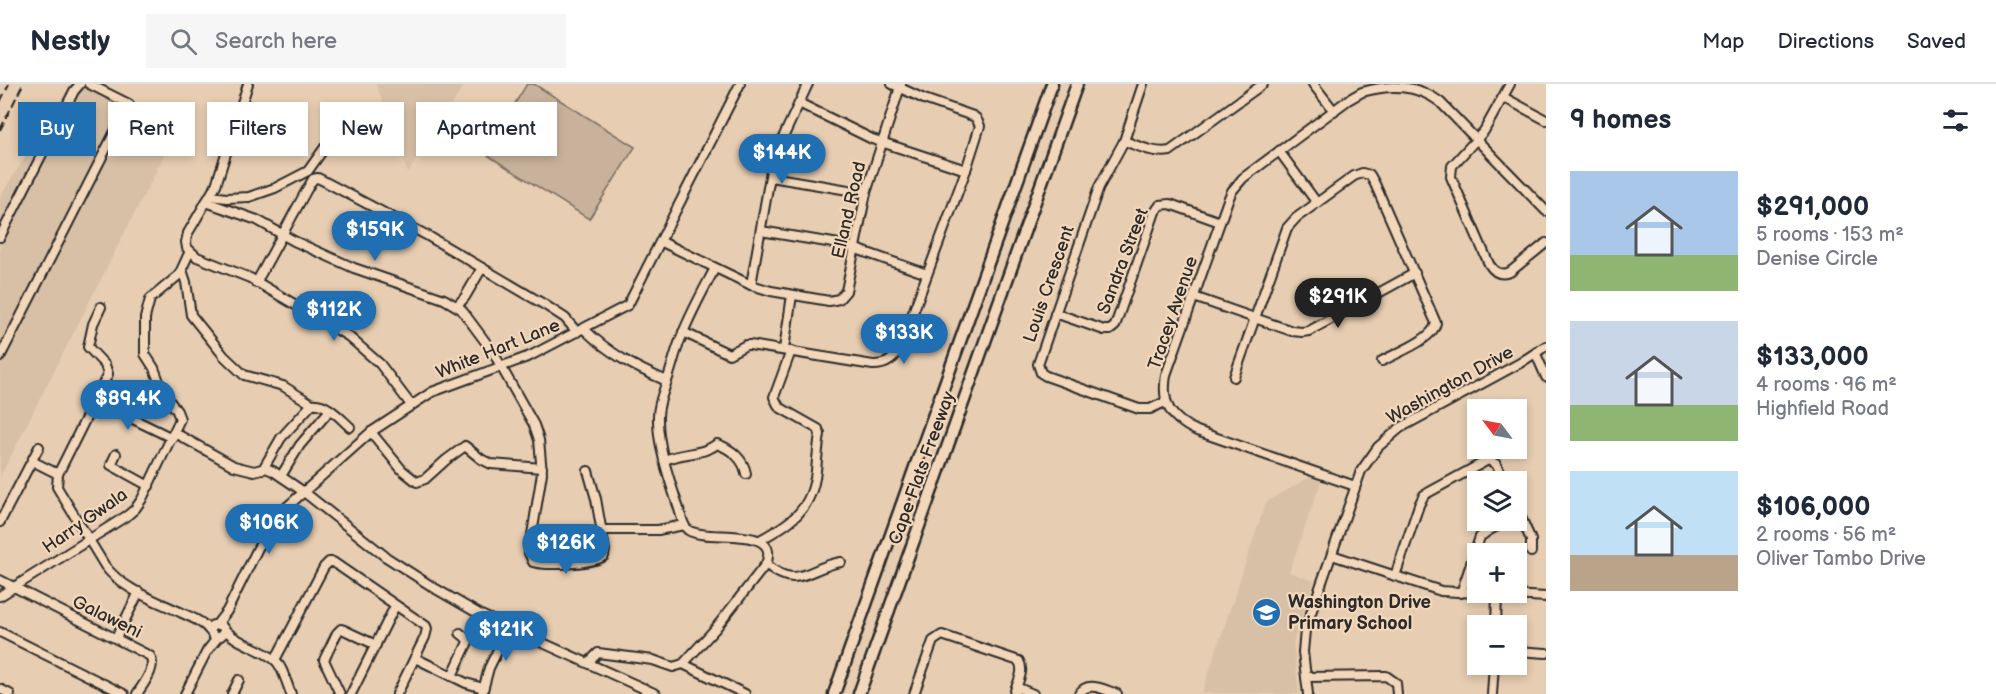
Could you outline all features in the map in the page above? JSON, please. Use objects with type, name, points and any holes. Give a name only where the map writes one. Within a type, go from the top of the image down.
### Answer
[{"type":"highway","name":"Cape Flats Freeway","points":[[834,694],[1052,84]]},
{"type":"highway","name":"Cape Flats Freeway","points":[[859,694],[1077,84]]},
{"type":"street","points":[[0,237],[74,91],[80,84]]},
{"type":"street","points":[[0,357],[129,105],[89,84]]},
{"type":"street","points":[[248,84],[225,158],[208,199],[188,232],[186,242],[190,251],[197,257],[239,273],[355,341],[386,370],[411,405]]},
{"type":"street","name":"White Hart Lane","points":[[185,694],[269,528],[284,510],[371,432],[432,392],[531,356],[628,305],[662,242],[740,84]]},
{"type":"street","points":[[751,285],[775,152],[808,84]]},
{"type":"street","name":"Louis Crescent","points":[[1143,84],[1124,141],[1099,187],[1038,359],[1041,373],[1139,409],[1150,409],[1165,402]]},
{"type":"street","points":[[1124,141],[1161,153],[1170,151],[1263,84]]},
{"type":"street","points":[[1313,84],[1334,111]]},
{"type":"street","points":[[1510,84],[1490,122],[1476,140],[1455,160],[1450,172],[1492,269],[1500,274],[1510,273],[1546,243]]},
{"type":"street","points":[[684,330],[726,354],[732,354],[750,345],[880,365],[890,362],[898,353],[953,207],[980,126],[976,118],[924,99],[898,85]]},
{"type":"street","name":"Elland Road","points":[[662,242],[751,285],[829,301],[839,299],[846,291],[866,193],[898,85]]},
{"type":"street","points":[[1407,85],[1440,102],[1546,211]]},
{"type":"street","name":"Tracey Avenue","points":[[1165,402],[1166,375],[1228,200],[1236,184],[1362,92],[1382,86],[1407,85]]},
{"type":"street","points":[[1503,98],[1546,120]]},
{"type":"street","points":[[800,103],[882,142],[966,170]]},
{"type":"street","points":[[1279,151],[1317,203]]},
{"type":"street","points":[[208,199],[257,195],[309,170],[320,154]]},
{"type":"street","points":[[309,170],[318,178],[428,236],[558,313],[614,356],[667,381]]},
{"type":"street","points":[[1234,377],[1287,228],[1296,218],[1358,173],[1370,176],[1375,184],[1435,318],[1435,328],[1427,336],[1382,361]]},
{"type":"street","points":[[771,177],[866,193]]},
{"type":"street","points":[[256,283],[311,182],[318,178]]},
{"type":"street","points":[[208,199],[249,216],[281,235],[364,272],[444,298],[457,306],[482,335],[537,434],[542,468],[529,553],[531,560],[548,564],[601,559],[605,550],[596,499],[588,471]]},
{"type":"street","name":"Sandra Street","points":[[1055,313],[1104,330],[1110,330],[1115,326],[1155,212],[1160,205],[1170,204],[1220,222]]},
{"type":"street","points":[[761,231],[855,248],[927,274]]},
{"type":"street","points":[[190,251],[182,270],[193,319],[224,356],[244,375],[283,386],[312,404],[318,404],[330,410],[350,427]]},
{"type":"street","points":[[457,306],[482,268]]},
{"type":"street","points":[[588,663],[598,653],[653,660],[673,667],[683,664],[715,629],[766,564],[767,550],[760,540],[749,537],[705,536],[688,530],[684,525],[665,460],[657,417],[684,330],[715,268]]},
{"type":"street","name":"Harry Gwala","points":[[0,596],[135,510],[149,486],[180,419],[161,388],[154,368],[145,354],[145,318],[150,299],[182,270]]},
{"type":"street","points":[[1194,297],[1302,332],[1346,311],[1414,273]]},
{"type":"street","points":[[760,540],[794,519],[804,509],[814,482],[820,434],[818,429],[779,407],[774,398],[787,350],[792,295]]},
{"type":"street","points":[[101,307],[93,324],[88,347],[105,365],[108,374],[58,474],[56,484],[58,490],[110,572],[139,592],[275,660],[291,694]]},
{"type":"street","name":"Washington Drive","points":[[1308,694],[1303,652],[1305,630],[1355,486],[1368,459],[1388,437],[1536,354],[1546,346]]},
{"type":"street","points":[[1536,354],[1546,377]]},
{"type":"street","points":[[96,401],[234,466],[254,471],[269,469],[304,492],[386,556],[444,594],[508,629],[656,694]]},
{"type":"street","points":[[1165,402],[1179,421],[1197,431],[1355,486]]},
{"type":"street","points":[[263,469],[281,438],[312,404]]},
{"type":"street","points":[[281,476],[300,445],[330,410]]},
{"type":"street","points":[[371,432],[402,470],[417,482],[425,479],[465,446],[491,464],[542,468]]},
{"type":"street","points":[[665,460],[682,454],[708,451],[717,444],[740,458],[746,474]]},
{"type":"street","points":[[0,522],[39,447]]},
{"type":"street","points":[[116,454],[111,465],[149,486]]},
{"type":"street","points":[[1395,576],[1419,505],[1428,491],[1488,460],[1496,464],[1500,471]]},
{"type":"street","points":[[32,461],[58,474]]},
{"type":"street","points":[[601,530],[658,530],[684,525]]},
{"type":"street","points":[[1461,592],[1480,537],[1488,531]]},
{"type":"street","points":[[1526,531],[1531,540],[1531,552]]},
{"type":"street","points":[[1332,555],[1434,590],[1467,592]]},
{"type":"street","points":[[275,660],[324,567],[329,562],[335,563],[423,623],[427,629],[397,694]]},
{"type":"street","points":[[766,564],[782,576],[793,578],[830,563],[841,562]]},
{"type":"street","name":"Galaweni","points":[[0,580],[152,658],[152,667],[137,694]]},
{"type":"street","points":[[116,638],[139,592]]},
{"type":"street","points":[[1527,596],[1546,597]]},
{"type":"street","points":[[351,694],[395,606]]},
{"type":"street","points":[[415,658],[482,691],[489,668],[508,629]]},
{"type":"street","points":[[340,694],[324,660],[339,630],[344,630],[376,645]]},
{"type":"street","points":[[0,632],[124,694]]},
{"type":"street","points":[[452,676],[468,642],[460,633]]},
{"type":"street","points":[[914,694],[933,641],[942,635],[1019,661],[1022,673],[1015,691],[1033,694]]},
{"type":"street","points":[[1527,652],[1546,653]]},
{"type":"street","points":[[683,664],[693,671],[745,694]]},
{"type":"street","points":[[1492,694],[1493,675]]},
{"type":"street","points":[[1306,677],[1386,676],[1396,683],[1397,694]]},
{"type":"street","points":[[232,694],[239,680]]},
{"type":"street","points":[[1079,694],[1084,687],[1089,686],[1117,694]]},
{"type":"shaded area","points":[[71,84],[99,84],[133,102],[108,102],[108,156],[164,156],[0,477],[0,197],[26,156],[96,156],[96,102],[60,102]]},
{"type":"shaded area","points":[[376,84],[465,84],[453,102],[416,102],[416,156],[419,156],[408,173],[402,156],[404,156],[404,102],[382,102]]},
{"type":"shaded area","points":[[527,84],[534,84],[635,147],[589,219],[489,156],[557,156],[557,102],[516,102]]},
{"type":"shaded area","name":"Washington Drive Primary School","points":[[1310,477],[1321,481],[1289,572],[1314,581],[1293,642],[1299,694],[1202,693],[1266,502]]},
{"type":"railway","points":[[0,102],[9,84]]},
{"type":"railway","points":[[0,130],[23,84]]},
{"type":"place","name":"Washington Drive Primary School","points":[[1267,612]]}]
